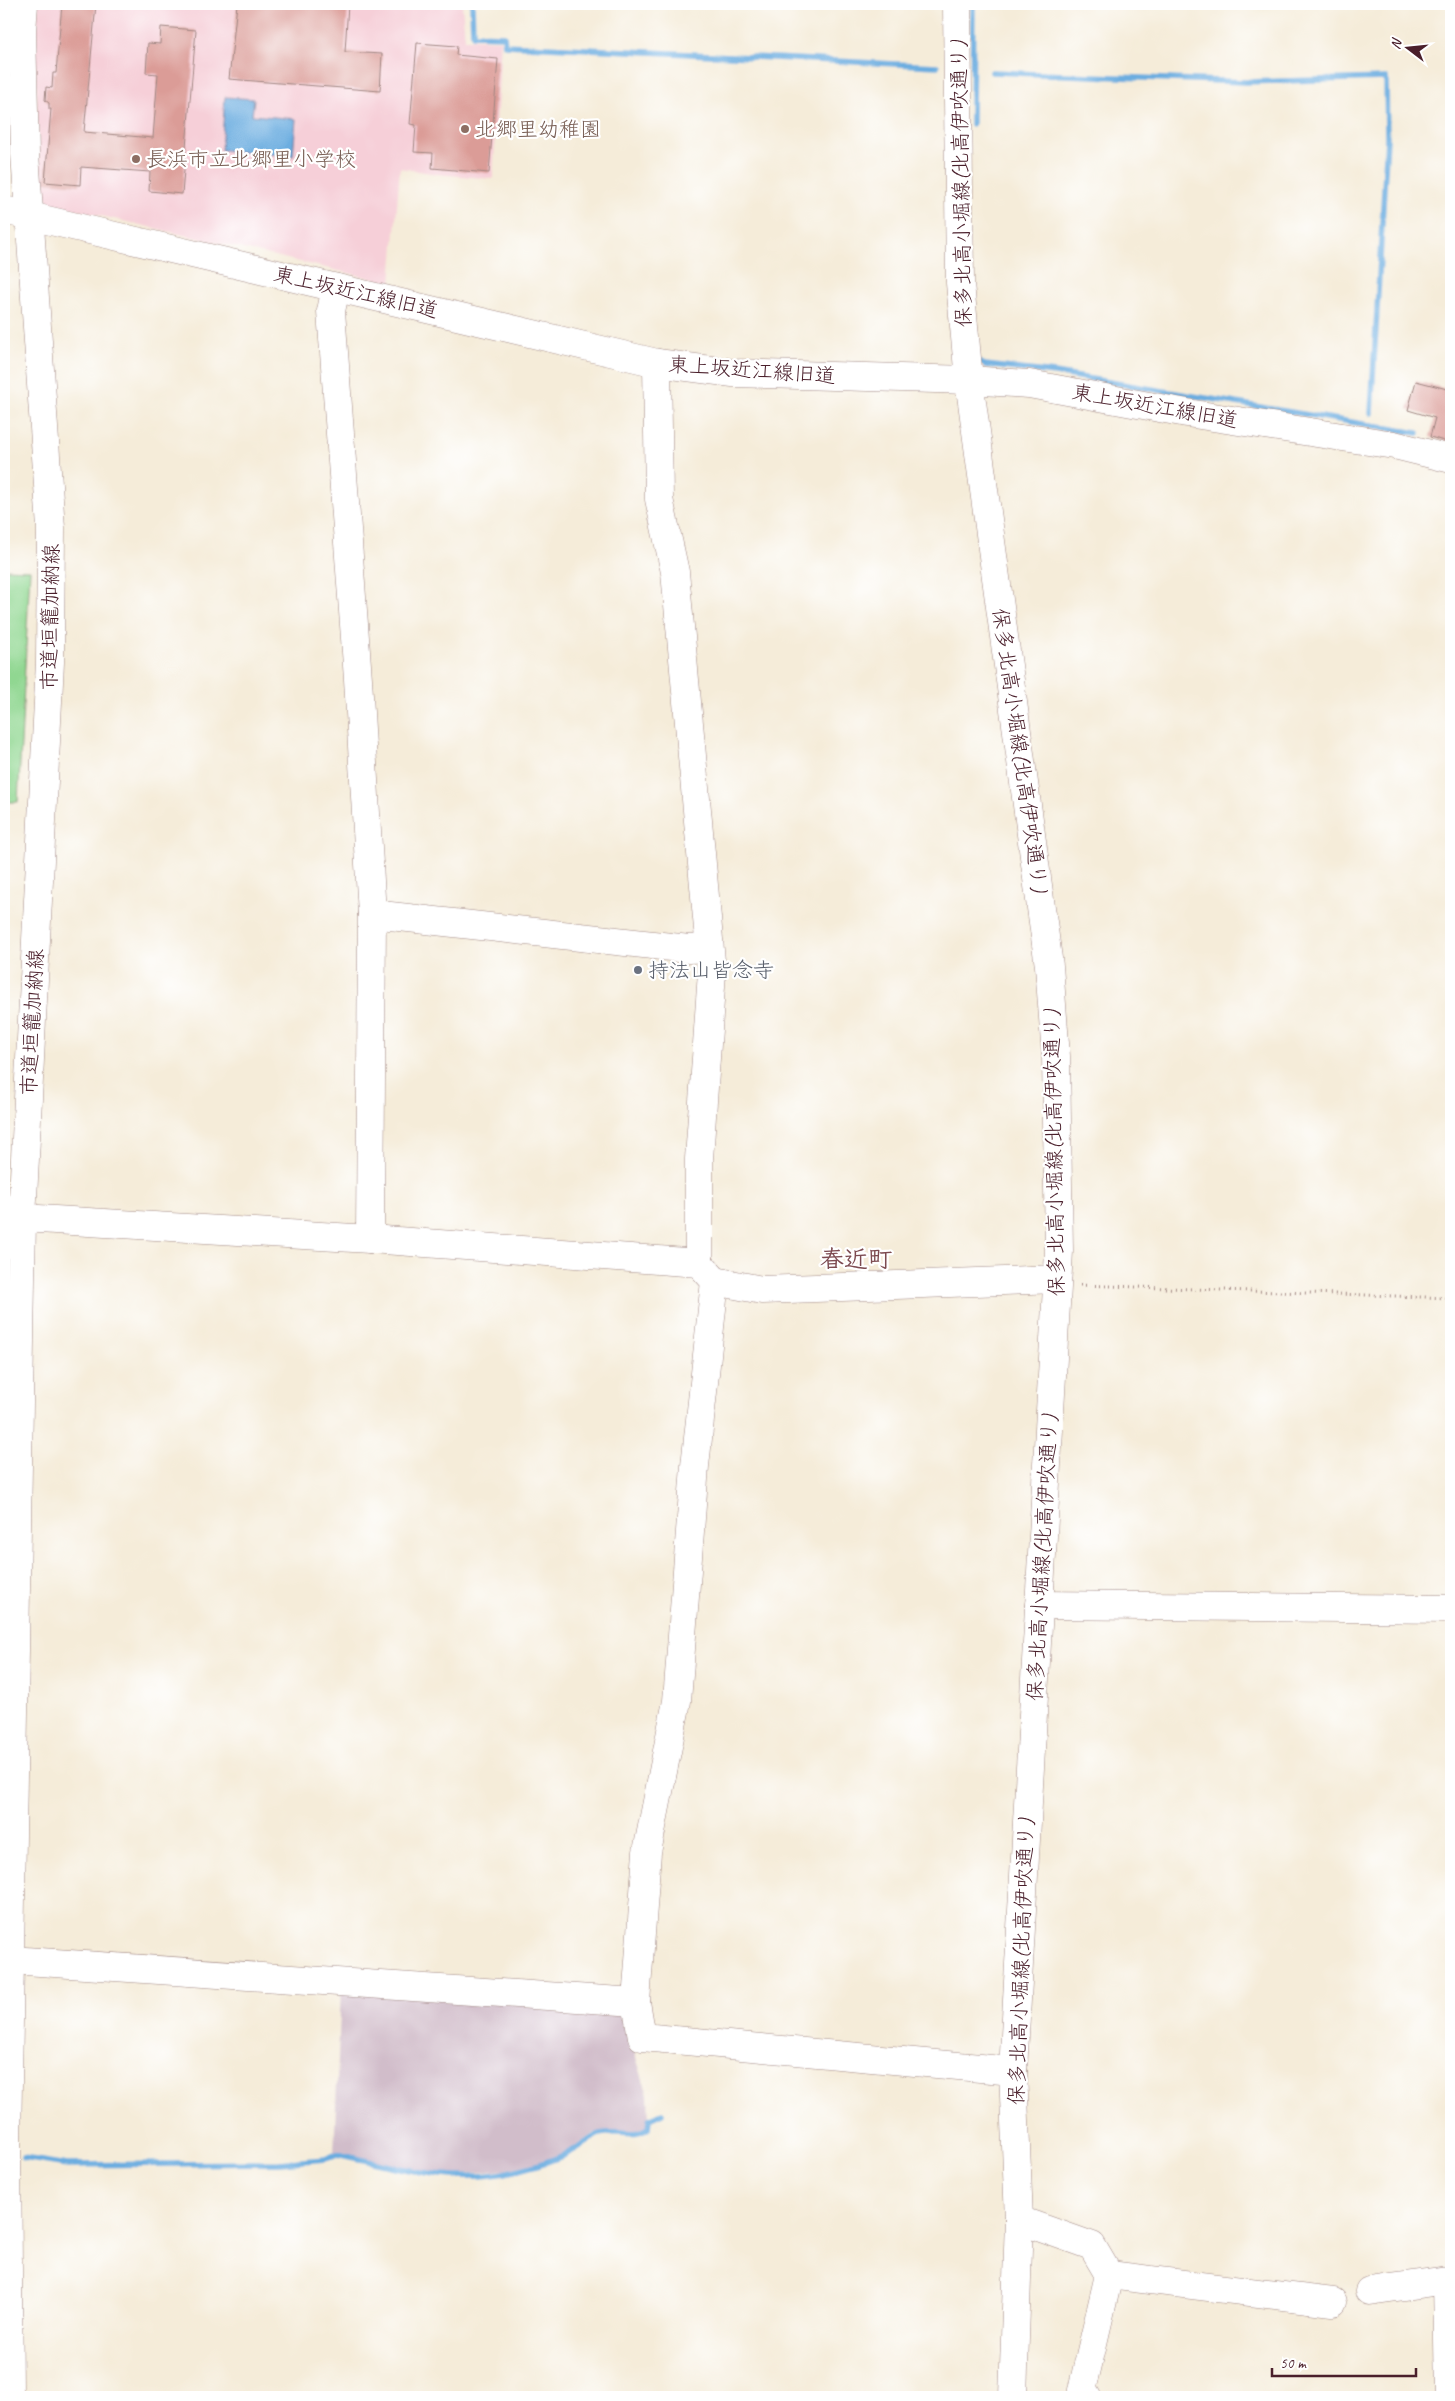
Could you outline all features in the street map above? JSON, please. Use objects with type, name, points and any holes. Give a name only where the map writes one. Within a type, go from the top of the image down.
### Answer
[{"type":"street","name":"市道垣籠加納線","points":[[9,2397],[7,2144],[22,1218],[50,672],[51,547],[25,154],[22,31],[24,4]]},
{"type":"street","name":"保多北高小堀線(北高伊吹通り)","points":[[956,4],[960,283],[969,380],[1049,966],[1056,1056],[1059,1251],[1013,2071],[1019,2220],[1013,2397]]},
{"type":"street","name":"東上坂近江線旧道","points":[[4,210],[657,363],[733,373],[969,380],[1029,384],[1187,413],[1394,445],[1451,459]]},
{"type":"street","points":[[336,288],[331,311],[358,679],[372,914],[370,1239]]},
{"type":"street","points":[[657,363],[659,499],[675,572],[712,972],[699,1159],[707,1272],[695,1466],[678,1692],[647,1852],[636,2002],[642,2037],[1013,2071]]},
{"type":"street","points":[[372,914],[689,949],[710,948]]},
{"type":"street","points":[[22,1218],[370,1239],[707,1272],[762,1290],[1057,1279]]},
{"type":"street","points":[[1038,1605],[1451,1609]]},
{"type":"street","points":[[10,1960],[636,2002]]},
{"type":"street","points":[[1019,2220],[1092,2246],[1109,2275],[1082,2390],[1087,2397]]},
{"type":"street","points":[[1109,2275],[1332,2302]]},
{"type":"street","points":[[1369,2291],[1447,2280],[1449,2397]]},
{"type":"path","points":[[1057,1279],[1080,1285],[1451,1298]]},
{"type":"shaded area","points":[[38,4],[462,4],[465,39],[501,40],[493,179],[437,174],[400,168],[391,283],[50,204],[41,191],[39,163],[35,55]]},
{"type":"shaded area","points":[[341,1989],[621,2010],[648,2095],[649,2127],[645,2131],[594,2133],[570,2151],[542,2161],[506,2170],[451,2175],[416,2170],[334,2153]]},
{"type":"green space","points":[[4,569],[30,570],[18,802],[4,802]]},
{"type":"water","points":[[225,97],[254,99],[252,115],[296,119],[293,156],[221,150]]},
{"type":"building","points":[[62,4],[96,4],[84,132],[153,138],[158,74],[146,73],[148,43],[160,44],[161,27],[196,30],[182,194],[149,191],[150,172],[81,167],[80,185],[45,182],[51,109],[49,109],[49,103],[45,100],[46,87],[52,88],[53,73],[56,73]]},
{"type":"building","points":[[237,4],[348,4],[345,52],[382,54],[380,91],[229,79]]},
{"type":"building","points":[[417,43],[457,46],[456,55],[498,59],[489,173],[432,168],[433,153],[414,152],[416,125],[410,124]]},
{"type":"building","points":[[1416,381],[1451,390],[1451,443],[1430,437],[1435,418],[1408,410]]},
{"type":"waterway","points":[[472,4],[473,35],[504,36],[505,45],[937,66]]},
{"type":"waterway","points":[[972,124],[973,4]]},
{"type":"waterway","points":[[992,72],[1245,82],[1386,78],[1387,138],[1371,413]]},
{"type":"waterway","points":[[42,200],[50,211]]},
{"type":"waterway","points":[[976,361],[985,365],[1055,373],[1418,433]]},
{"type":"waterway","points":[[23,2158],[67,2165],[279,2163],[325,2159],[337,2154],[425,2173],[469,2176],[491,2175],[552,2160],[600,2134],[642,2132],[648,2129],[649,2119],[662,2113]]},
{"type":"place","name":"北郷里幼稚園","points":[[465,129]]},
{"type":"place","name":"長浜市立北郷里小学校","points":[[136,159]]},
{"type":"place","name":"持法山皆念寺","points":[[638,970]]},
{"type":"district","name":"春近町","points":[[856,1259]]}]
